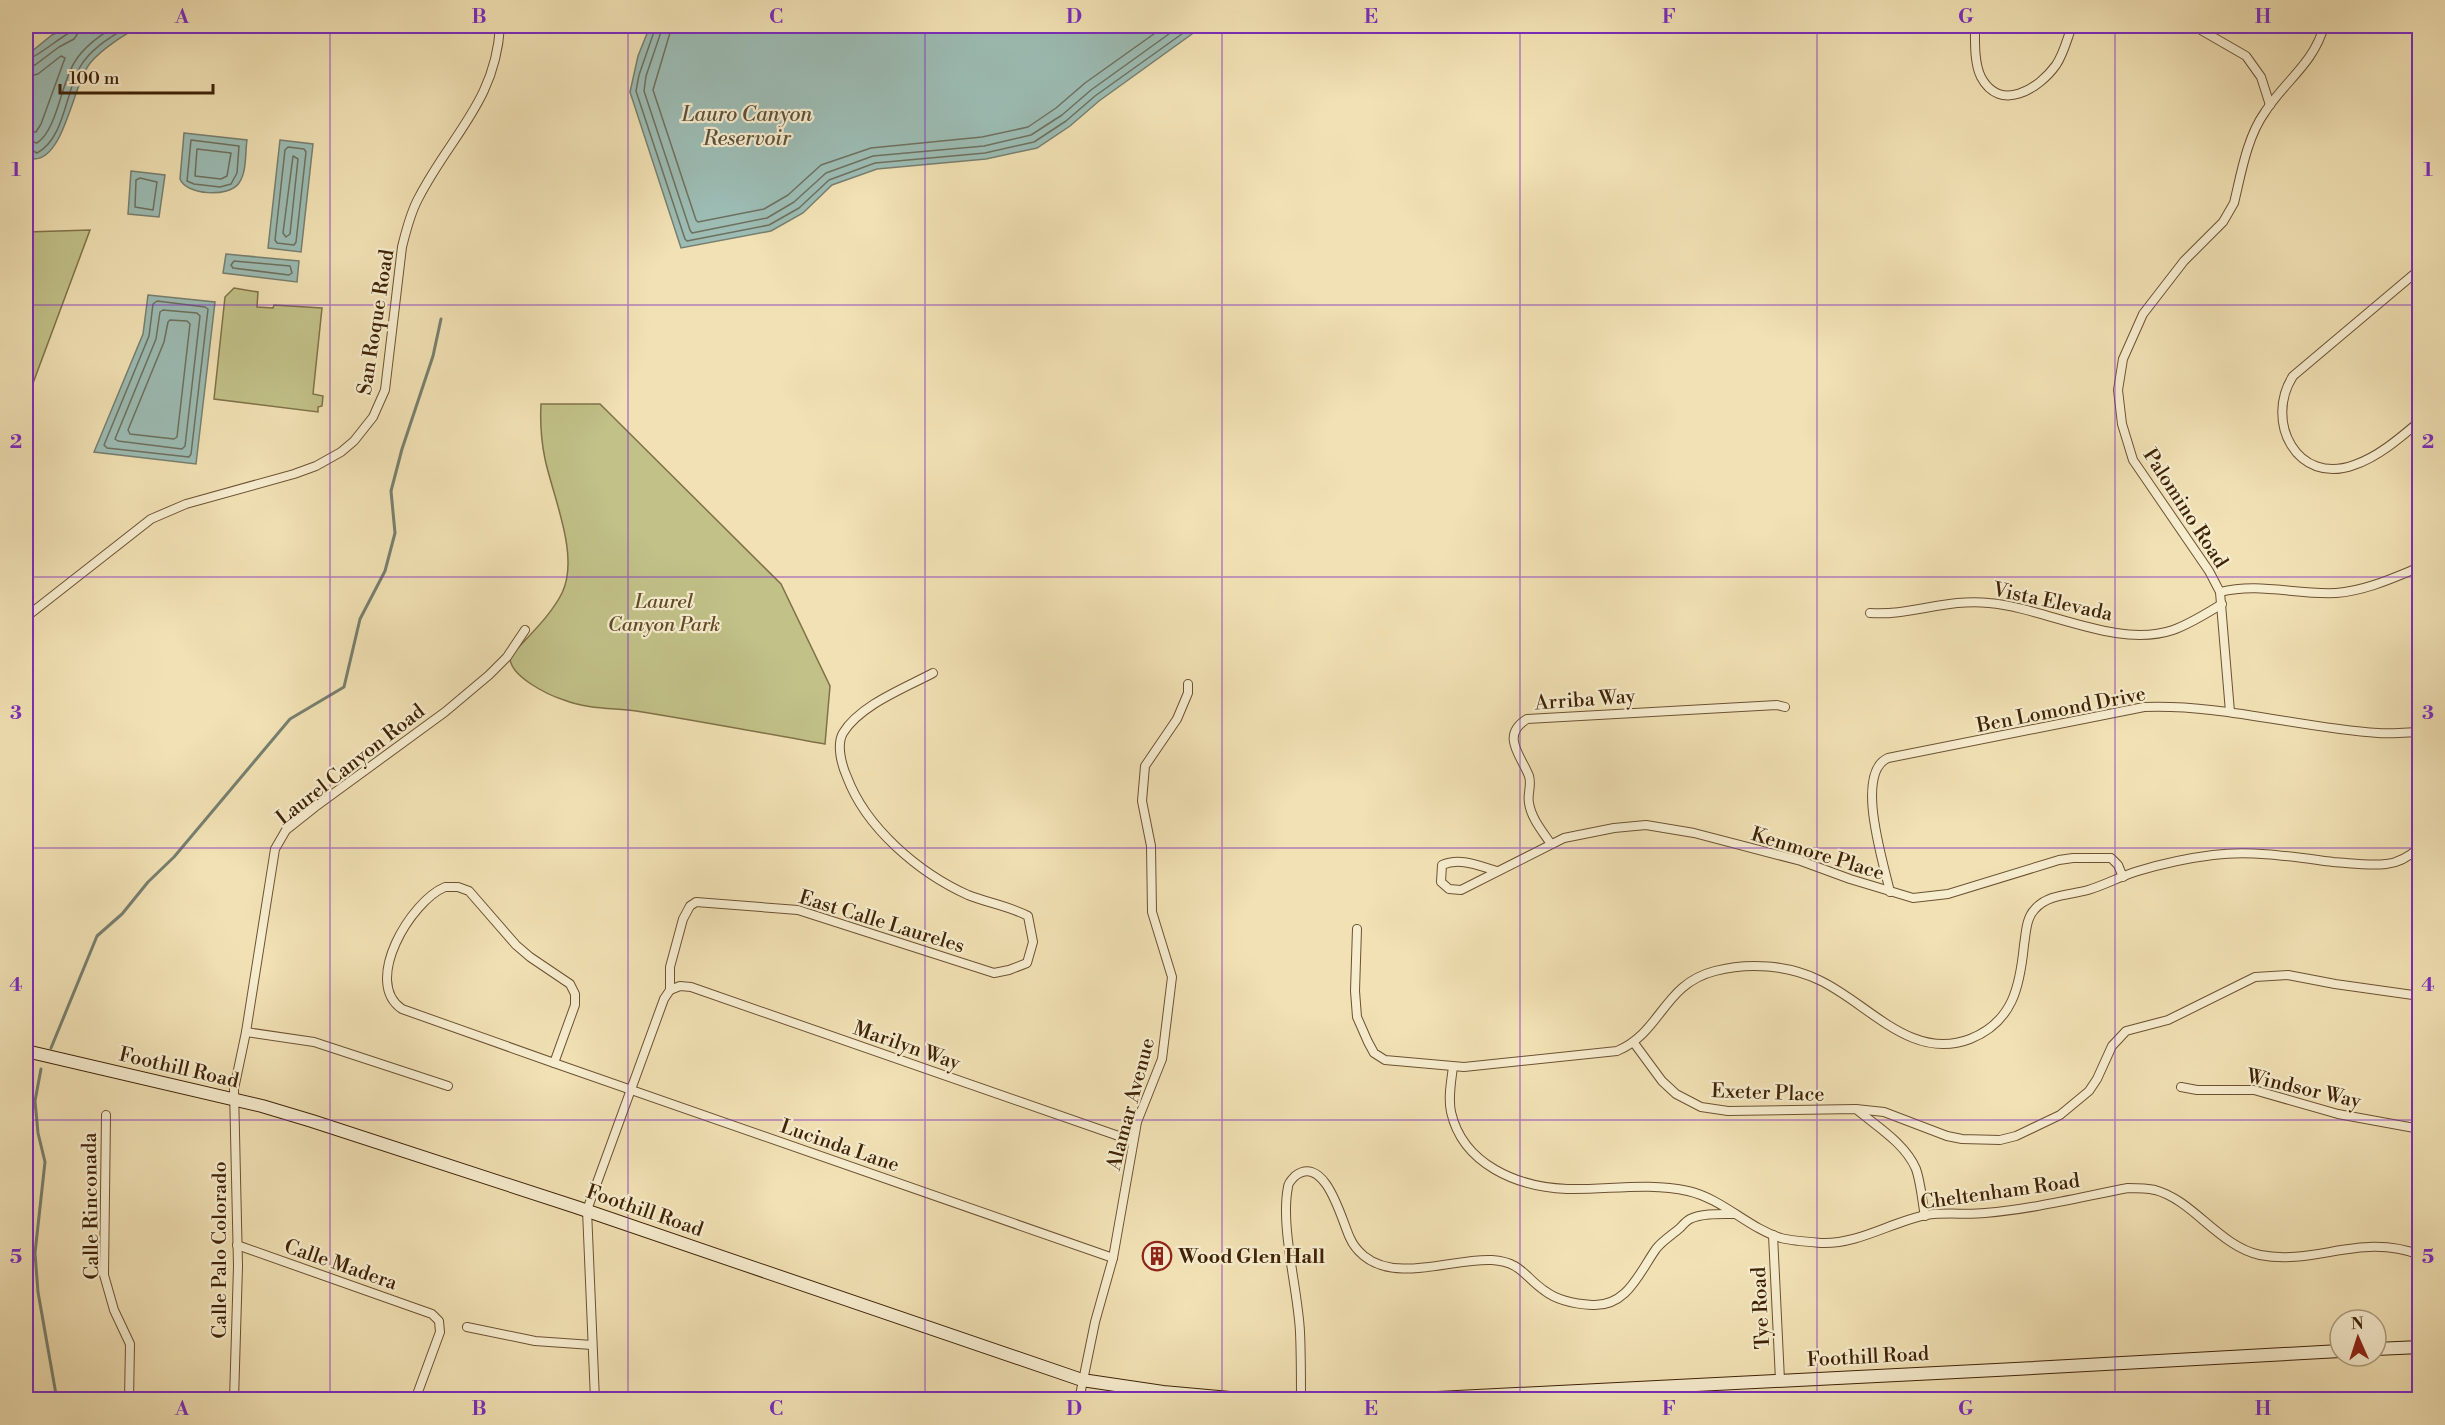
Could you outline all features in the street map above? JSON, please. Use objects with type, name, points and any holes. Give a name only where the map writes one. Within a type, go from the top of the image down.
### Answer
[{"type":"main road","name":"Foothill Road","points":[[26,1051],[234,1100],[333,1128],[587,1210],[1082,1380],[1163,1392],[1251,1400]]},
{"type":"main road","points":[[2388,1348],[2420,1347]]},
{"type":"main road","name":"Foothill Road","points":[[1398,1400],[2328,1352]]},
{"type":"street","name":"San Roque Road","points":[[26,617],[151,519],[186,504],[316,466],[341,452],[363,432],[373,417],[385,390],[402,247],[407,227],[417,200],[486,89],[499,50],[500,26]]},
{"type":"street","points":[[1975,26],[1980,75],[1989,88],[2000,95],[2012,96],[2026,92],[2043,81],[2057,63],[2072,26]]},
{"type":"street","points":[[2194,26],[2246,56],[2261,77],[2270,105]]},
{"type":"street","name":"Palomino Road","points":[[2230,712],[2220,592],[2209,571],[2133,460],[2122,424],[2118,390],[2119,373],[2122,360],[2143,314],[2184,261],[2230,212],[2251,140],[2264,112],[2312,56],[2320,43],[2324,26]]},
{"type":"street","points":[[2420,269],[2293,376],[2286,387],[2281,415],[2283,428],[2295,452],[2306,461],[2332,469],[2353,466],[2370,457],[2420,421]]},
{"type":"street","points":[[2220,592],[2261,587],[2312,593],[2338,593],[2370,587],[2420,567]]},
{"type":"street","name":"Vista Elevada","points":[[1870,613],[1962,602],[1988,602],[2112,631],[2145,634],[2175,630],[2222,604]]},
{"type":"street","name":"Laurel Canyon Road","points":[[234,1100],[236,1074],[246,1032],[272,860],[280,839],[286,830],[315,807],[445,712],[489,675],[507,657],[525,630]]},
{"type":"street","name":"East Calle Laureles","points":[[595,1400],[587,1210],[664,999],[670,990],[670,967],[683,919],[690,906],[696,902],[798,910],[994,973],[1027,963],[1033,942],[1028,916],[1013,908],[969,895],[933,877],[870,821],[854,798],[841,763],[842,735],[859,714],[933,672]]},
{"type":"street","name":"Alamar Avenue","points":[[1079,1400],[1095,1322],[1113,1258],[1137,1122],[1162,1059],[1172,977],[1152,912],[1151,846],[1142,801],[1142,777],[1145,766],[1177,719],[1188,693],[1188,684]]},
{"type":"street","name":"Arriba Way","points":[[1551,844],[1531,812],[1528,801],[1530,779],[1517,757],[1514,744],[1518,726],[1527,719],[1785,706]]},
{"type":"street","name":"Ben Lomond Drive","points":[[1890,892],[1871,798],[1873,777],[1878,764],[1902,754],[1976,742],[2134,709],[2172,706],[2378,733],[2420,732]]},
{"type":"street","name":"Kenmore Place","points":[[1497,871],[1466,862],[1452,861],[1442,865],[1441,882],[1449,889],[1461,890],[1564,838],[1614,828],[1646,825],[1672,828],[1801,861],[1913,898],[1948,894],[2044,864],[2073,858],[2111,858],[2118,865],[2123,877]]},
{"type":"street","points":[[1357,929],[1355,991],[1358,1017],[1374,1053],[1390,1062],[1453,1067],[1617,1051],[1634,1043],[1648,1030],[1662,1009],[1683,986],[1714,972],[1752,966],[1787,969],[1820,980],[1880,1021],[1922,1041],[1945,1044],[1966,1040],[1986,1031],[2000,1019],[2016,994],[2021,978],[2028,922],[2033,910],[2057,896],[2088,890],[2138,871],[2211,855],[2233,854],[2363,865],[2388,864],[2408,857],[2420,847]]},
{"type":"street","name":"Lucinda Lane","points":[[555,1063],[575,1005],[575,994],[570,984],[516,945],[469,891],[452,886],[435,892],[411,915],[396,943],[387,979],[388,991],[393,1001],[402,1009],[631,1090],[1113,1258]]},
{"type":"street","name":"Exeter Place","points":[[1634,1043],[1669,1088],[1701,1107],[1728,1111],[1856,1109],[1884,1112],[1929,1130],[1962,1139],[2000,1140],[2016,1136],[2060,1115],[2089,1091],[2112,1046],[2126,1031],[2168,1020],[2255,977],[2288,975],[2420,996]]},
{"type":"street","name":"Marilyn Way","points":[[670,990],[680,986],[691,987],[1133,1141]]},
{"type":"street","points":[[246,1032],[315,1042],[448,1086]]},
{"type":"street","name":"Cheltenham Road","points":[[1453,1067],[1449,1100],[1456,1129],[1471,1153],[1489,1167],[1534,1185],[1545,1187],[1568,1189],[1652,1186],[1708,1197],[1784,1239],[1834,1242],[1878,1232],[1925,1216],[2034,1207],[2128,1188],[2143,1188],[2166,1195],[2230,1241],[2262,1255],[2304,1255],[2373,1245],[2390,1246],[2420,1255]]},
{"type":"street","name":"Windsor Way","points":[[2181,1087],[2197,1090],[2254,1090],[2338,1114],[2420,1129]]},
{"type":"street","name":"Calle Palo Colorado","points":[[234,1100],[237,1245],[234,1400]]},
{"type":"street","points":[[1856,1109],[1899,1145],[1911,1159],[1918,1176],[1925,1216]]},
{"type":"street","name":"Calle Rinconada","points":[[106,1115],[104,1275],[114,1310],[130,1344],[129,1400]]},
{"type":"street","points":[[1301,1400],[1300,1332],[1287,1212],[1288,1186],[1290,1181],[1300,1173],[1318,1176],[1329,1188],[1335,1196],[1350,1238],[1363,1255],[1372,1261],[1394,1268],[1472,1260],[1504,1262],[1525,1270],[1544,1291],[1559,1299],[1593,1305],[1616,1301],[1627,1293],[1658,1247],[1690,1219],[1714,1214],[1738,1214]]},
{"type":"street","name":"Tye Road","points":[[1773,1234],[1780,1380]]},
{"type":"street","name":"Calle Madera","points":[[237,1245],[432,1314],[440,1321],[440,1332],[415,1400]]},
{"type":"street","points":[[466,1327],[535,1341],[592,1345]]},
{"type":"green space","points":[[90,230],[26,402],[26,232]]},
{"type":"green space","points":[[234,288],[258,292],[257,307],[273,308],[274,305],[322,308],[313,394],[323,396],[322,406],[318,407],[318,412],[214,399],[225,297]]},
{"type":"green space","name":"Laurel Canyon Park","points":[[541,404],[600,404],[781,584],[830,686],[825,744],[636,711],[573,703],[531,684],[516,671],[511,664],[510,657],[551,610],[562,593],[567,578],[567,544],[544,452]]},
{"type":"water","points":[[71,26],[140,26],[120,38],[91,62],[79,86],[61,134],[45,156],[34,159],[26,150],[26,56],[52,35]]},
{"type":"water","name":"Lauro Canyon Reservoir","points":[[650,26],[1203,26],[1099,101],[1070,126],[1037,148],[986,159],[877,169],[832,185],[803,213],[771,231],[681,248],[630,92],[638,56]]},
{"type":"water","points":[[184,133],[247,140],[245,168],[242,179],[234,188],[218,193],[208,193],[184,184],[180,179]]},
{"type":"water","points":[[280,140],[313,144],[301,252],[268,248]]},
{"type":"water","points":[[131,171],[165,175],[159,217],[128,214]]},
{"type":"water","points":[[226,254],[299,261],[297,282],[223,273]]},
{"type":"water","points":[[148,295],[215,302],[196,464],[94,452],[143,334]]},
{"type":"waterway","points":[[26,291],[28,301],[26,315]]},
{"type":"waterway","points":[[51,1048],[97,936],[122,914],[148,882],[174,857],[290,719],[344,687],[360,619],[385,571],[395,533],[391,491],[402,449],[433,356],[441,319]]},
{"type":"waterway","points":[[41,1069],[35,1101],[38,1133],[45,1162],[35,1253],[38,1292],[57,1400]]},
{"type":"place","name":"Wood Glen Hall","points":[[1157,1256]]}]
